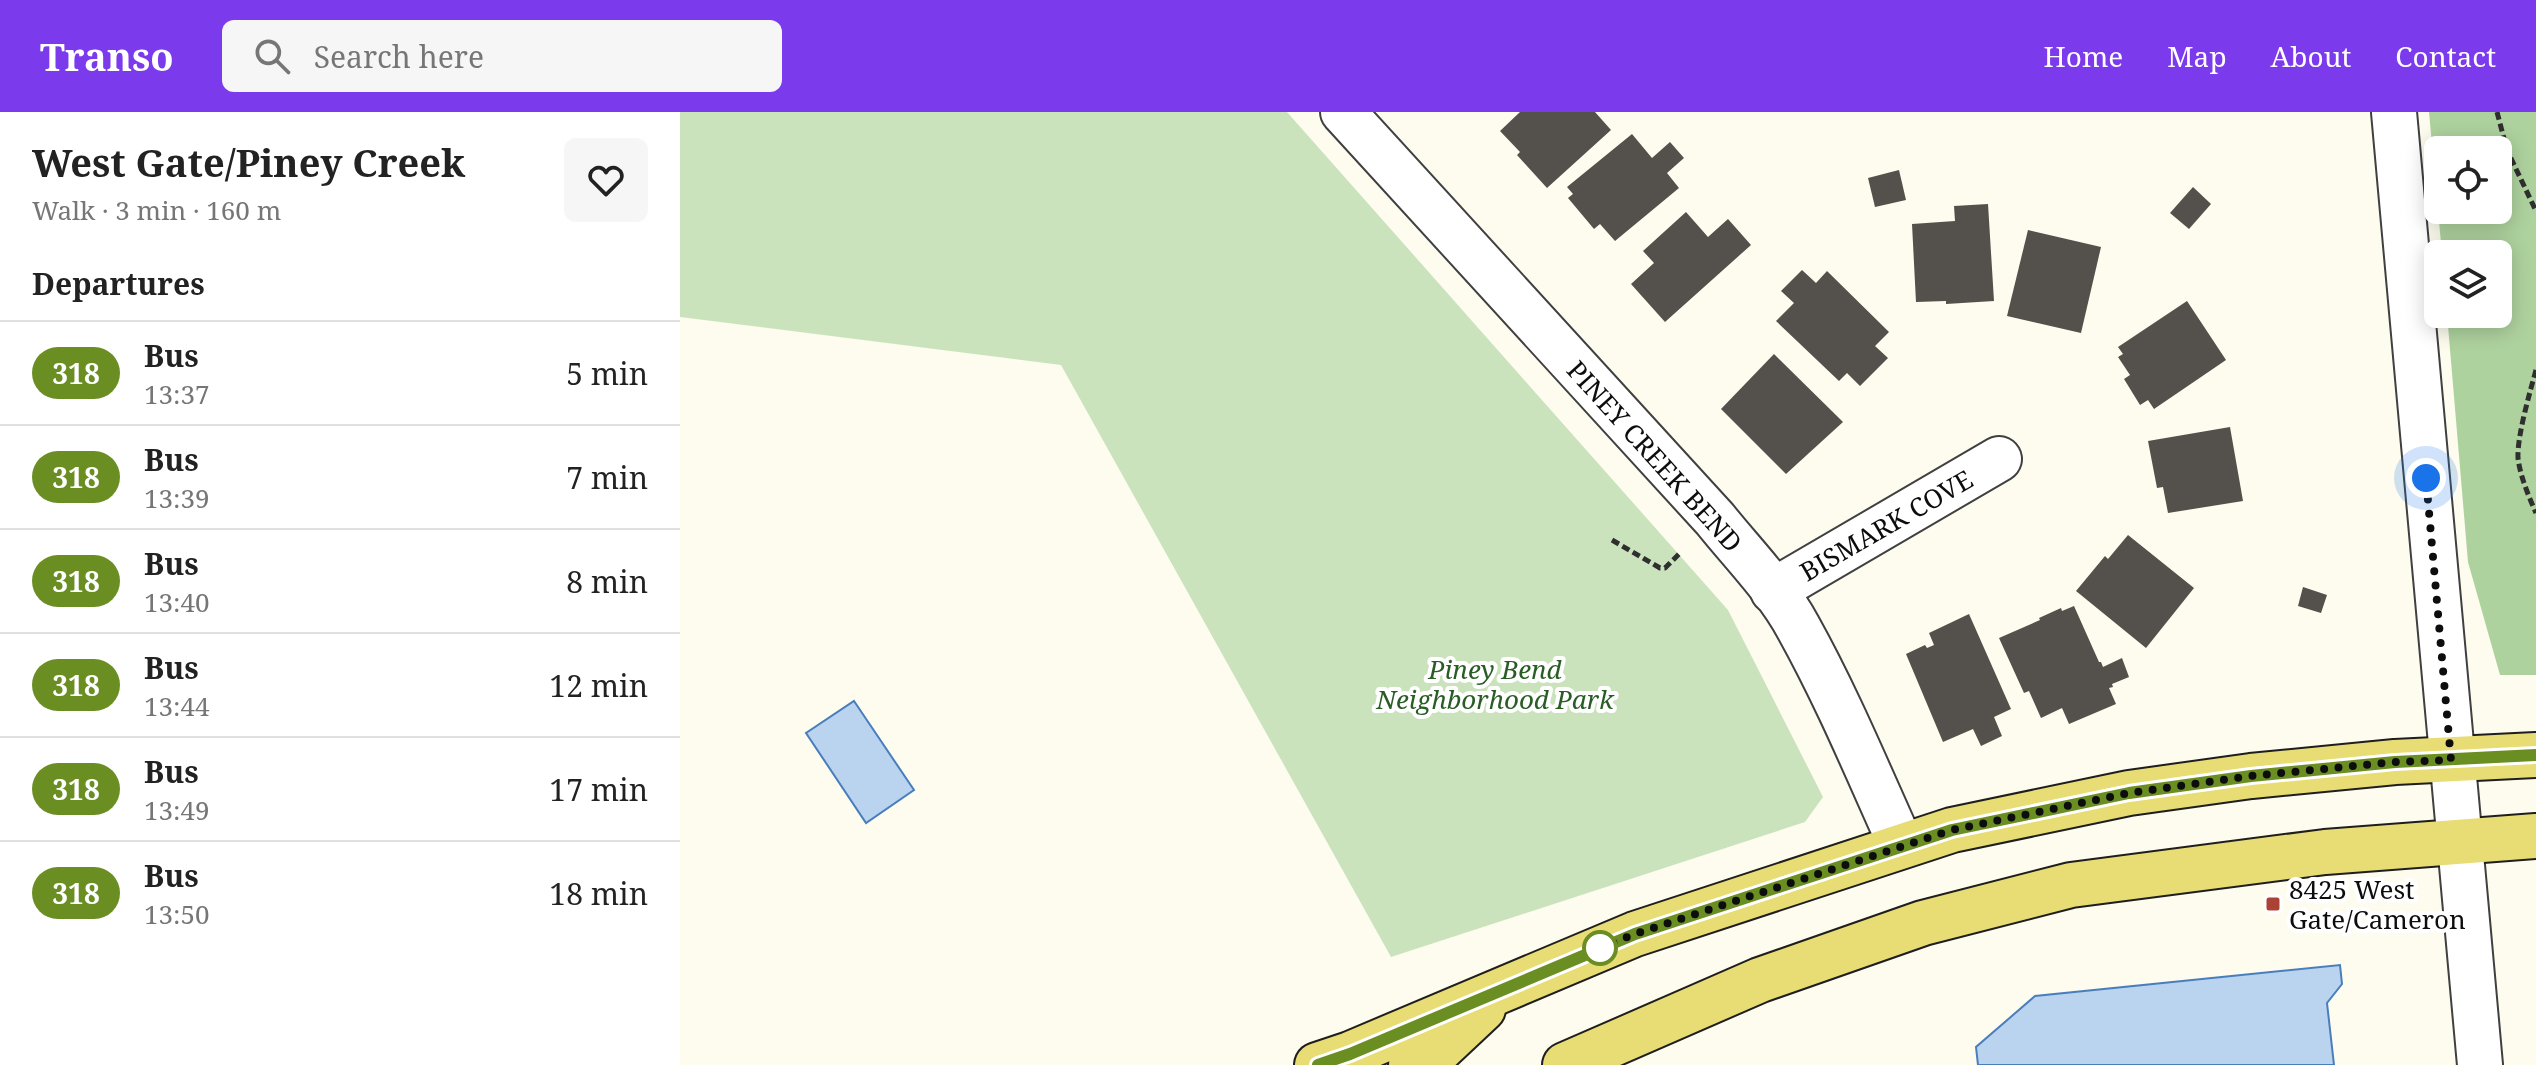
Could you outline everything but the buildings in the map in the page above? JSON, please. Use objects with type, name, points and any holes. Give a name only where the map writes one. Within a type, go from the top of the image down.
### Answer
[{"type":"main road","points":[[1317,1065],[1635,934],[1952,830],[2129,793],[2251,776],[2395,762],[2536,755]]},
{"type":"main road","points":[[1565,1065],[1760,980],[1923,923],[2071,885],[2325,852],[2536,836]]},
{"type":"main road","points":[[1411,1065],[1435,1054],[1505,988]]},
{"type":"street","name":"PINEY CREEK BEND","points":[[1343,112],[1715,519],[1773,591],[1797,625],[1850,731],[1901,845]]},
{"type":"street","points":[[2394,112],[2480,1065]]},
{"type":"street","name":"BISMARK COVE","points":[[1773,591],[1999,459]]},
{"type":"path","points":[[2497,112],[2507,150],[2536,211]]},
{"type":"path","points":[[2536,370],[2518,458],[2536,513]]},
{"type":"path","points":[[1612,540],[1665,568],[1715,519]]},
{"type":"green space","name":"Piney Bend Neighborhood Park","points":[[680,112],[1287,112],[1728,610],[1823,797],[1805,822],[1391,957],[1061,365],[680,317]]},
{"type":"green space","points":[[2429,112],[2536,112],[2536,675],[2500,675],[2468,562],[2448,328],[2512,328],[2512,240],[2441,240],[2439,224],[2512,224],[2512,136],[2431,136]]},
{"type":"water","points":[[854,701],[914,790],[866,823],[806,733]]},
{"type":"water","points":[[2340,965],[2342,984],[2327,1003],[2334,1065],[1978,1065],[1976,1047],[2035,996]]},
{"type":"bus line","name":"318","points":[[1318,1065],[1635,934],[1952,830],[2129,793],[2251,776],[2395,762],[2536,755]]},
{"type":"place","name":"8425 West Gate/Cameron","points":[[2273,904]]},
{"type":"route","points":[[1600,948],[1952,830],[2129,793],[2251,776],[2395,762],[2451,760],[2426,478]]}]
